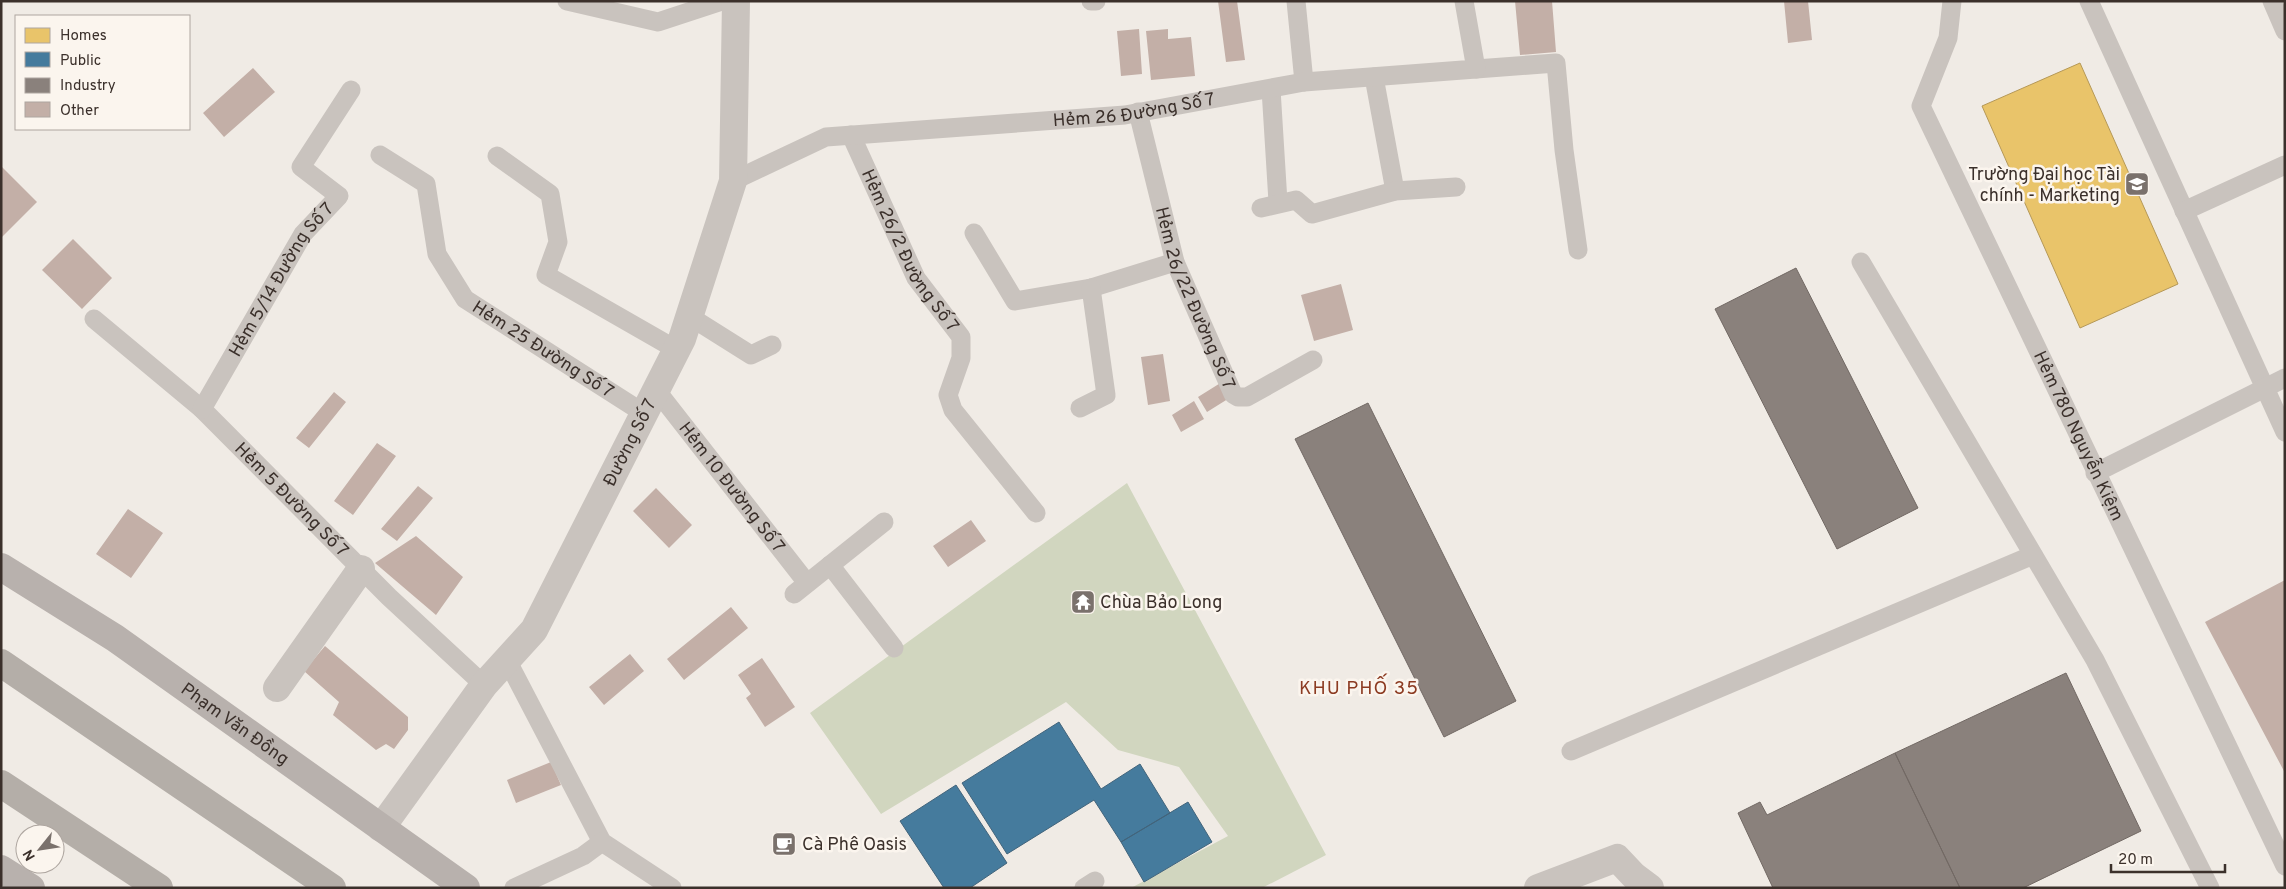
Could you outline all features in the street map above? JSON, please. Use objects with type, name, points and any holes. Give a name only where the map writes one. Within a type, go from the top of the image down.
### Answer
[{"type":"highway","points":[[1,663],[332,888]]},
{"type":"highway","points":[[1,784],[159,888]]},
{"type":"main road","name":"Phạm Văn Đồng","points":[[1,567],[115,638],[466,888]]},
{"type":"main road","points":[[1,869],[31,888]]},
{"type":"street","name":"Đường Số 7","points":[[381,828],[484,685],[534,630],[677,350],[733,181],[736,1]]},
{"type":"street","points":[[277,688],[361,569]]},
{"type":"street","points":[[1538,888],[1617,858],[1634,876],[1650,888]]},
{"type":"lane","points":[[567,1],[658,22],[722,1]]},
{"type":"lane","points":[[1091,1],[1096,1]]},
{"type":"lane","points":[[1296,1],[1304,82]]},
{"type":"lane","points":[[1464,1],[1476,69]]},
{"type":"lane","name":"Hẻm 780 Nguyễn Kiệm","points":[[1952,1],[1948,38],[1921,106],[2095,473],[2285,866]]},
{"type":"lane","points":[[2089,1],[2285,432]]},
{"type":"lane","points":[[2272,1],[2285,31]]},
{"type":"lane","name":"Hẻm 26 Đường Số 7","points":[[733,181],[826,137],[1138,112],[1304,82],[1556,63],[1564,150],[1578,250]]},
{"type":"lane","points":[[1374,77],[1394,191]]},
{"type":"lane","points":[[1271,89],[1269,205],[1296,200],[1312,214],[1394,191],[1456,187]]},
{"type":"lane","name":"Hẻm 5/14 Đường Số 7","points":[[202,408],[303,234],[339,196],[301,167],[351,90]]},
{"type":"lane","name":"Hẻm 26/22 Đường Số 7","points":[[1138,112],[1175,262],[1233,394],[1238,397],[1247,397],[1313,360]]},
{"type":"lane","name":"Hẻm 26/2 Đường Số 7","points":[[851,136],[916,278],[961,336],[960,358],[948,395],[953,410],[1036,513]]},
{"type":"lane","name":"Hẻm 25 Đường Số 7","points":[[380,155],[426,184],[437,254],[465,299],[651,402]]},
{"type":"lane","points":[[497,156],[550,194],[558,242],[546,276],[677,350]]},
{"type":"lane","points":[[2184,211],[2285,165]]},
{"type":"lane","name":"Hẻm 26/22 Đường Số 7","points":[[974,233],[1015,301],[1091,288],[1175,262]]},
{"type":"lane","points":[[1861,262],[2095,660],[2210,888]]},
{"type":"lane","points":[[1080,408],[1106,395],[1091,288]]},
{"type":"lane","points":[[689,316],[751,355],[772,345]]},
{"type":"lane","name":"Hẻm 5 Đường Số 7","points":[[94,319],[202,408],[361,569],[484,685]]},
{"type":"lane","points":[[2095,473],[2285,378]]},
{"type":"lane","name":"Hẻm 10 Đường Số 7","points":[[651,402],[801,588],[830,565]]},
{"type":"lane","points":[[884,522],[830,565],[894,648]]},
{"type":"lane","points":[[1571,751],[2033,555]]},
{"type":"lane","points":[[507,660],[602,842],[672,888]]},
{"type":"lane","points":[[514,888],[584,856],[602,842]]},
{"type":"green space","name":"Chùa Bảo Long","points":[[1127,483],[1326,855],[1262,888],[1131,888],[1228,836],[1179,767],[1118,750],[1066,702],[881,814],[810,713]]},
{"type":"building: Homes","points":[[2080,63],[2178,284],[2080,328],[1982,106]]},
{"type":"building: Public","points":[[1059,722],[1101,789],[1140,764],[1170,813],[1121,842],[1094,800],[1007,854],[962,783]]},
{"type":"building: Public","points":[[956,785],[1007,863],[970,888],[944,888],[900,821]]},
{"type":"building: Public","points":[[1188,802],[1212,842],[1144,882],[1121,842]]},
{"type":"building: Industry","points":[[1796,268],[1918,508],[1837,549],[1715,309]]},
{"type":"building: Industry","points":[[1368,403],[1516,701],[1444,737],[1295,439]]},
{"type":"building: Industry","points":[[2066,673],[2141,831],[2023,888],[1960,888],[1895,753]]},
{"type":"building: Industry","points":[[1895,753],[1960,888],[1773,888],[1738,813],[1760,802],[1767,815]]},
{"type":"building: Other","points":[[1218,1],[1237,1],[1245,60],[1226,62]]},
{"type":"building: Other","points":[[1515,1],[1552,1],[1556,52],[1520,55]]},
{"type":"building: Other","points":[[1784,1],[1808,1],[1812,40],[1788,43]]},
{"type":"building: Other","points":[[1139,29],[1142,74],[1121,76],[1117,31]]},
{"type":"building: Other","points":[[1168,29],[1168,39],[1191,37],[1195,76],[1151,80],[1146,31]]},
{"type":"building: Other","points":[[253,68],[275,92],[224,137],[203,113]]},
{"type":"building: Other","points":[[1,166],[37,202],[1,238]]},
{"type":"building: Other","points":[[73,239],[112,278],[82,309],[42,270]]},
{"type":"building: Other","points":[[1341,284],[1353,330],[1314,341],[1301,295]]},
{"type":"building: Other","points":[[1163,354],[1170,401],[1148,405],[1141,357]]},
{"type":"building: Other","points":[[1222,382],[1231,397],[1207,412],[1198,397]]},
{"type":"building: Other","points":[[334,392],[346,402],[309,448],[296,438]]},
{"type":"building: Other","points":[[1194,401],[1204,419],[1181,432],[1172,415]]},
{"type":"building: Other","points":[[377,443],[396,456],[353,515],[334,501]]},
{"type":"building: Other","points":[[418,486],[433,498],[397,541],[381,529]]},
{"type":"building: Other","points":[[656,488],[692,525],[669,548],[633,511]]},
{"type":"building: Other","points":[[128,509],[163,533],[131,578],[96,554]]},
{"type":"building: Other","points":[[971,520],[986,541],[948,567],[933,546]]},
{"type":"building: Other","points":[[416,536],[463,577],[436,615],[375,563]]},
{"type":"building: Other","points":[[2285,580],[2285,773],[2205,622]]},
{"type":"building: Other","points":[[731,607],[748,628],[684,680],[667,659]]},
{"type":"building: Other","points":[[325,646],[408,717],[408,730],[394,749],[386,744],[376,750],[333,715],[339,702],[304,671]]},
{"type":"building: Other","points":[[630,654],[644,671],[604,705],[589,687]]},
{"type":"building: Other","points":[[762,658],[795,707],[765,727],[746,698],[751,694],[738,675]]},
{"type":"building: Other","points":[[551,762],[561,785],[516,803],[507,780]]},
{"type":"place","name":"Trường Đại học Tài chính - Marketing","points":[[2137,184]]},
{"type":"place","name":"Chùa Bảo Long","points":[[1083,602]]},
{"type":"place","name":"Cà Phê Oasis","points":[[784,844]]},
{"type":"district","name":"KHU PHỐ 35","points":[[1359,687]]}]
